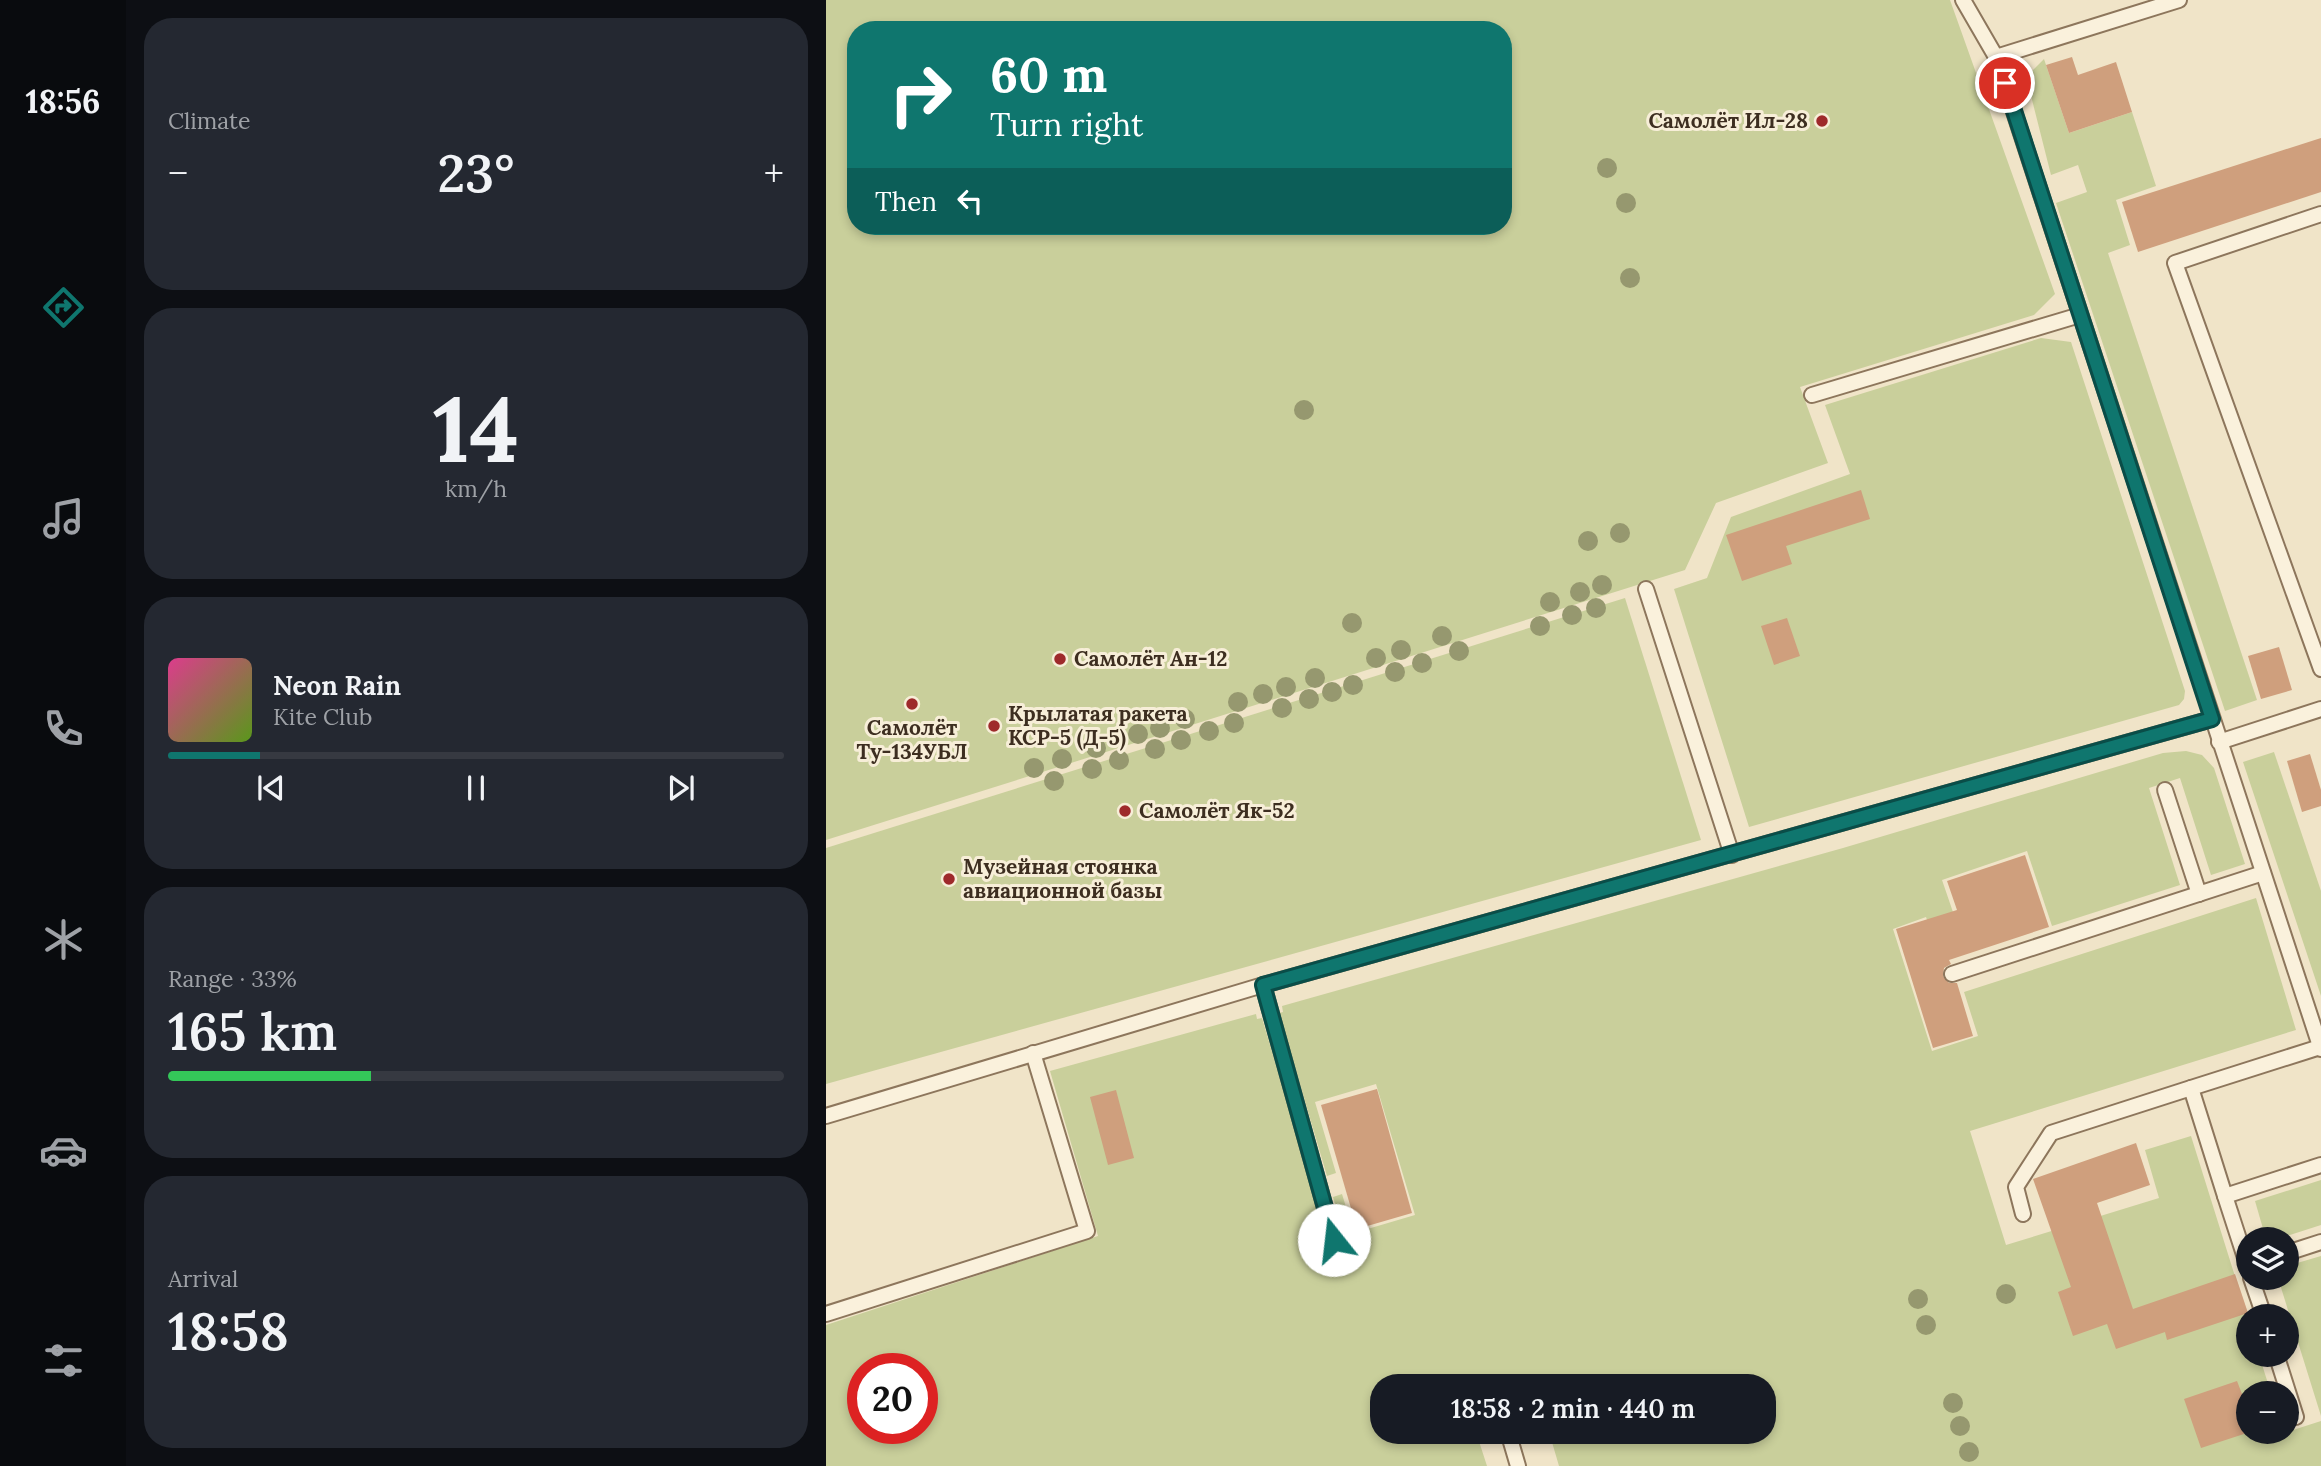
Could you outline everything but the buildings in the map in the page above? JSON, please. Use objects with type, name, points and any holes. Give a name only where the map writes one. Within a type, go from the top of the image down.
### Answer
[{"type":"lane","points":[[1963,0],[1996,57],[2321,1048],[2051,1133],[2016,1187],[2023,1213]]},
{"type":"lane","points":[[1996,57],[2179,0]]},
{"type":"lane","points":[[2321,214],[2175,263],[2321,669]]},
{"type":"lane","points":[[1812,394],[2080,315]]},
{"type":"lane","points":[[1646,589],[1732,855]]},
{"type":"lane","points":[[2220,742],[2321,709]]},
{"type":"lane","points":[[826,1116],[1263,985],[2212,719]]},
{"type":"lane","points":[[2165,790],[2199,894]]},
{"type":"lane","points":[[1952,974],[2263,873]]},
{"type":"lane","points":[[1263,985],[1334,1240]]},
{"type":"lane","points":[[826,1314],[1087,1231],[1033,1053]]},
{"type":"lane","points":[[2191,1088],[2236,1229]]},
{"type":"lane","points":[[2225,1196],[2321,1166]]},
{"type":"lane","points":[[2299,1249],[2321,1242]]},
{"type":"lane","points":[[1512,1444],[1518,1466]]},
{"type":"green space","points":[[826,0],[1950,0],[2055,294],[2034,315],[1800,387],[1828,463],[1716,503],[1685,570],[826,840]]},
{"type":"green space","points":[[2044,59],[2069,133],[2132,112],[2156,186],[2116,200],[2130,245],[2108,253],[2257,700],[2225,711],[2056,203],[2087,192],[2078,165],[2051,175],[2027,80]]},
{"type":"green space","points":[[2041,338],[2071,342],[2185,691],[2184,699],[2179,705],[1749,827],[1674,589],[1707,578],[1731,517],[1850,474],[1825,405]]},
{"type":"green space","points":[[1625,598],[1701,840],[826,1084],[826,848]]},
{"type":"green space","points":[[2186,751],[2202,755],[2214,768],[2245,864],[2211,875],[2180,778],[2149,788],[2180,885],[2052,926],[2027,851],[1942,880],[1967,953],[1941,962],[1926,917],[1893,929],[1932,1051],[1978,1036],[1964,992],[2256,898],[2296,1030],[1970,1131],[2006,1245],[2159,1198],[2145,1150],[2191,1136],[2236,1280],[2236,1290],[2239,1290],[2244,1304],[2236,1304],[2236,1367],[2263,1367],[2267,1381],[2236,1381],[2236,1444],[2299,1444],[2299,1428],[2321,1421],[2321,1466],[1559,1466],[1553,1444],[1776,1444],[1776,1374],[1370,1374],[1370,1444],[1480,1444],[1487,1466],[826,1466],[826,1325],[1098,1236],[1050,1071],[1256,1014],[1257,1019],[1262,1018],[1331,1251],[1347,1246],[1333,1197],[1342,1194],[1354,1233],[1415,1215],[1376,1084],[1315,1102],[1336,1173],[1327,1176],[1279,1013],[1283,1012],[1282,1006],[1843,848],[2163,753]]},
{"type":"green space","points":[[2274,752],[2321,891],[2321,996],[2243,762]]},
{"type":"green space","points":[[2321,1180],[2321,1225],[2299,1232],[2299,1227],[2263,1227],[2255,1201]]},
{"type":"green space","points":[[2321,1256],[2321,1416],[2299,1345],[2299,1304],[2286,1304],[2282,1290],[2299,1290],[2299,1262]]},
{"type":"place","name":"Самолёт Ил-28","points":[[1822,121]]},
{"type":"place","name":"Самолёт Ан-12","points":[[1060,659]]},
{"type":"place","name":"Самолёт Ту-134УБЛ","points":[[912,704]]},
{"type":"place","name":"Крылатая ракета КСР-5 (Д-5)","points":[[994,726]]},
{"type":"place","name":"Самолёт Як-52","points":[[1125,811]]},
{"type":"place","name":"Музейная стоянка авиационной базы","points":[[949,879]]},
{"type":"route","points":[[1334,1240],[1263,985],[2212,719],[2005,83]]}]
